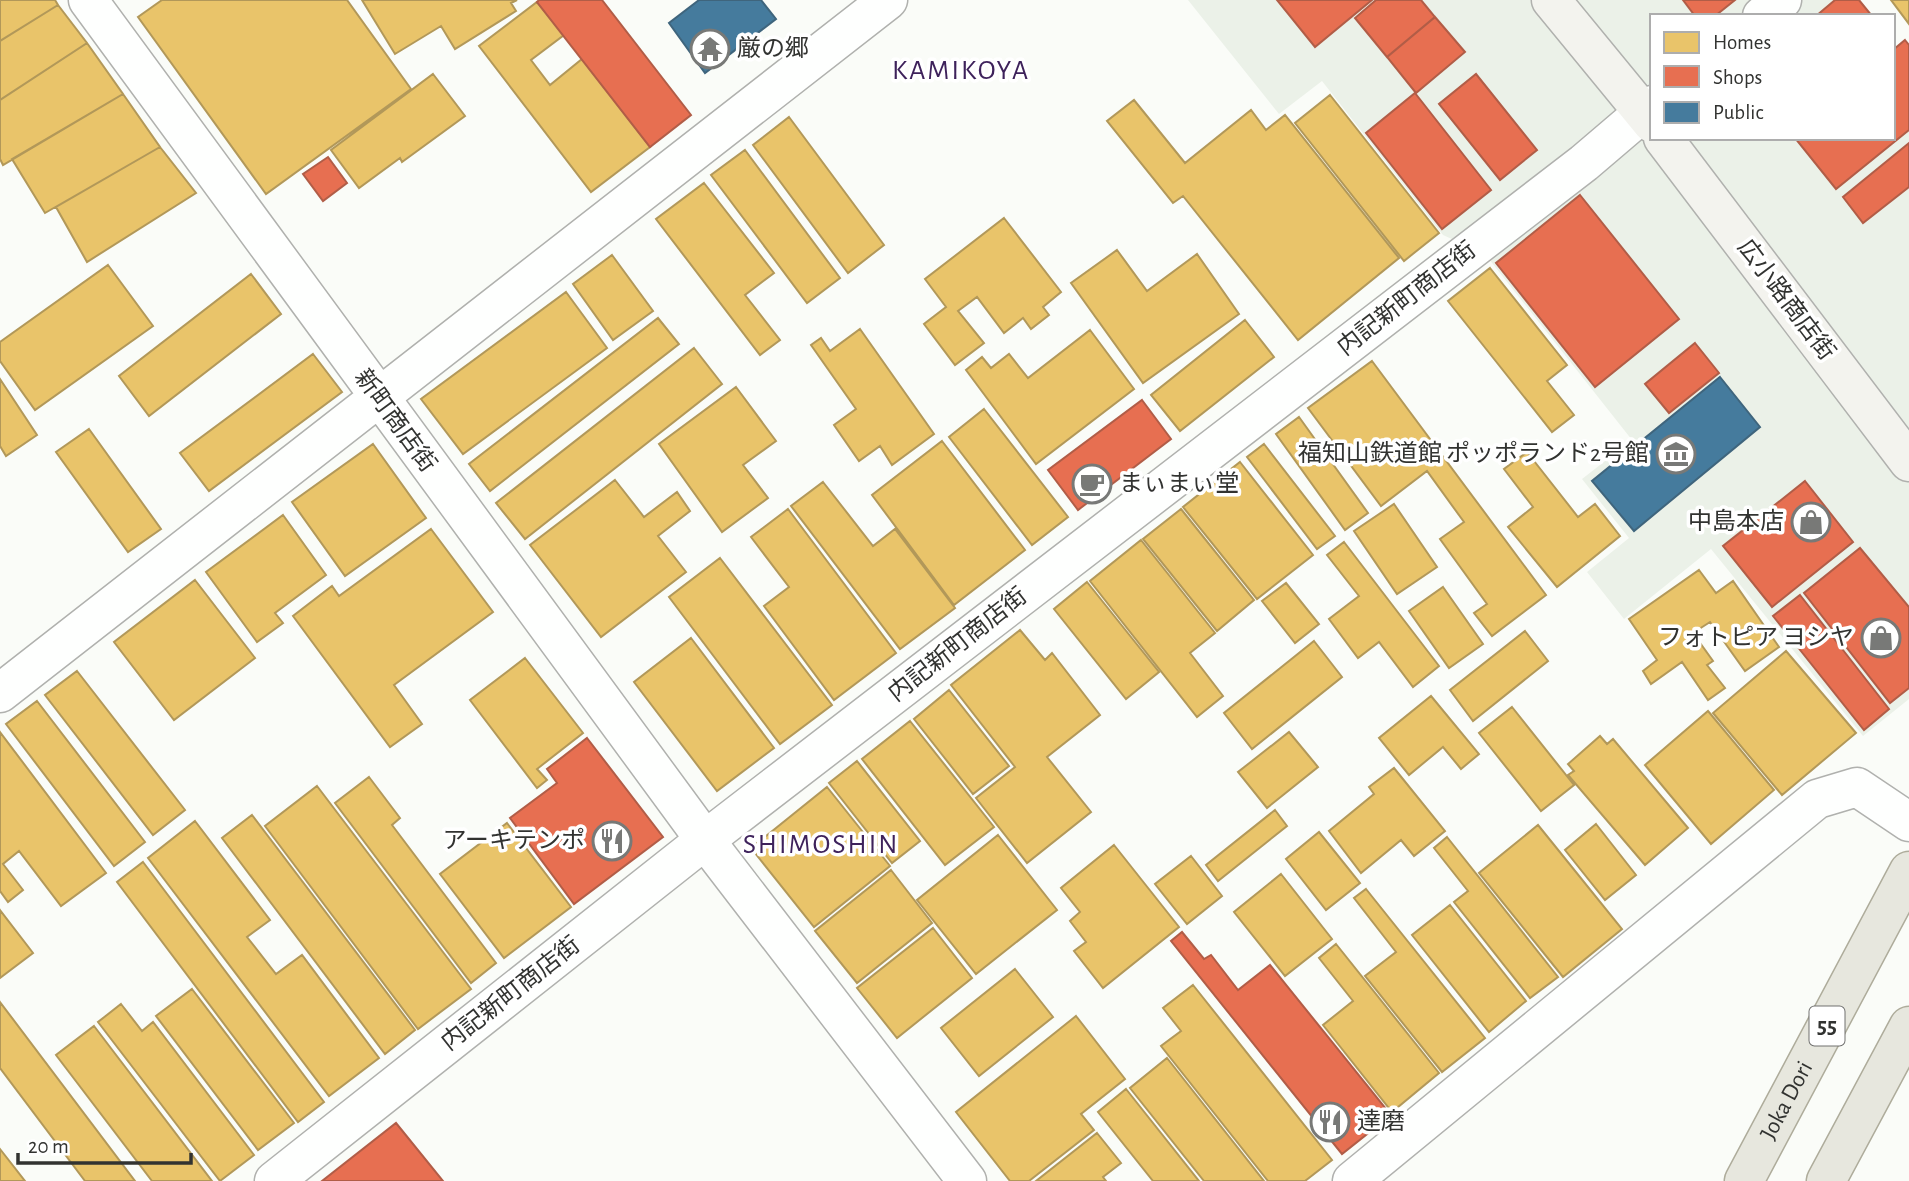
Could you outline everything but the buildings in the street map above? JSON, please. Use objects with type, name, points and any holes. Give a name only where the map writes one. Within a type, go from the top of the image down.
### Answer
[{"type":"main road","name":"Joka Dori","points":[[1744,1181],[1909,871]]},
{"type":"main road","points":[[1826,1181],[1909,1026]]},
{"type":"street","name":"新町商店街","points":[[88,0],[377,397],[705,840],[967,1181]]},
{"type":"street","points":[[0,693],[888,0]]},
{"type":"street","name":"広小路商店街","points":[[1551,0],[1650,116]]},
{"type":"street","points":[[1764,14],[1782,0]]},
{"type":"street","name":"内記新町商店街","points":[[274,1181],[705,840],[1584,163],[1650,122]]},
{"type":"street","name":"広小路商店街","points":[[1668,140],[1909,462]]},
{"type":"street","points":[[1352,1181],[1817,799],[1857,787],[1909,822]]},
{"type":"shaded area","points":[[1188,0],[1844,0],[1854,14],[1650,14],[1650,140],[1895,140],[1895,131],[1909,85],[1909,699],[1863,736],[1711,549],[1624,619],[1587,572],[1629,538],[1582,479],[1632,440],[1485,254],[1443,235],[1322,81],[1279,114]]},
{"type":"place","name":"厳の郷","points":[[710,49]]},
{"type":"place","name":"福知山鉄道館 ポッポランド2号館","points":[[1676,454]]},
{"type":"place","name":"まぃまぃ堂","points":[[1092,484]]},
{"type":"place","name":"中島本店","points":[[1811,522]]},
{"type":"place","name":"フォトピア ヨシヤ","points":[[1881,638]]},
{"type":"place","name":"アーキテンポ","points":[[612,841]]},
{"type":"place","name":"達磨","points":[[1330,1122]]},
{"type":"district","name":"KAMIKOYA","points":[[961,71]]},
{"type":"district","name":"SHIMOSHIN","points":[[821,845]]}]
